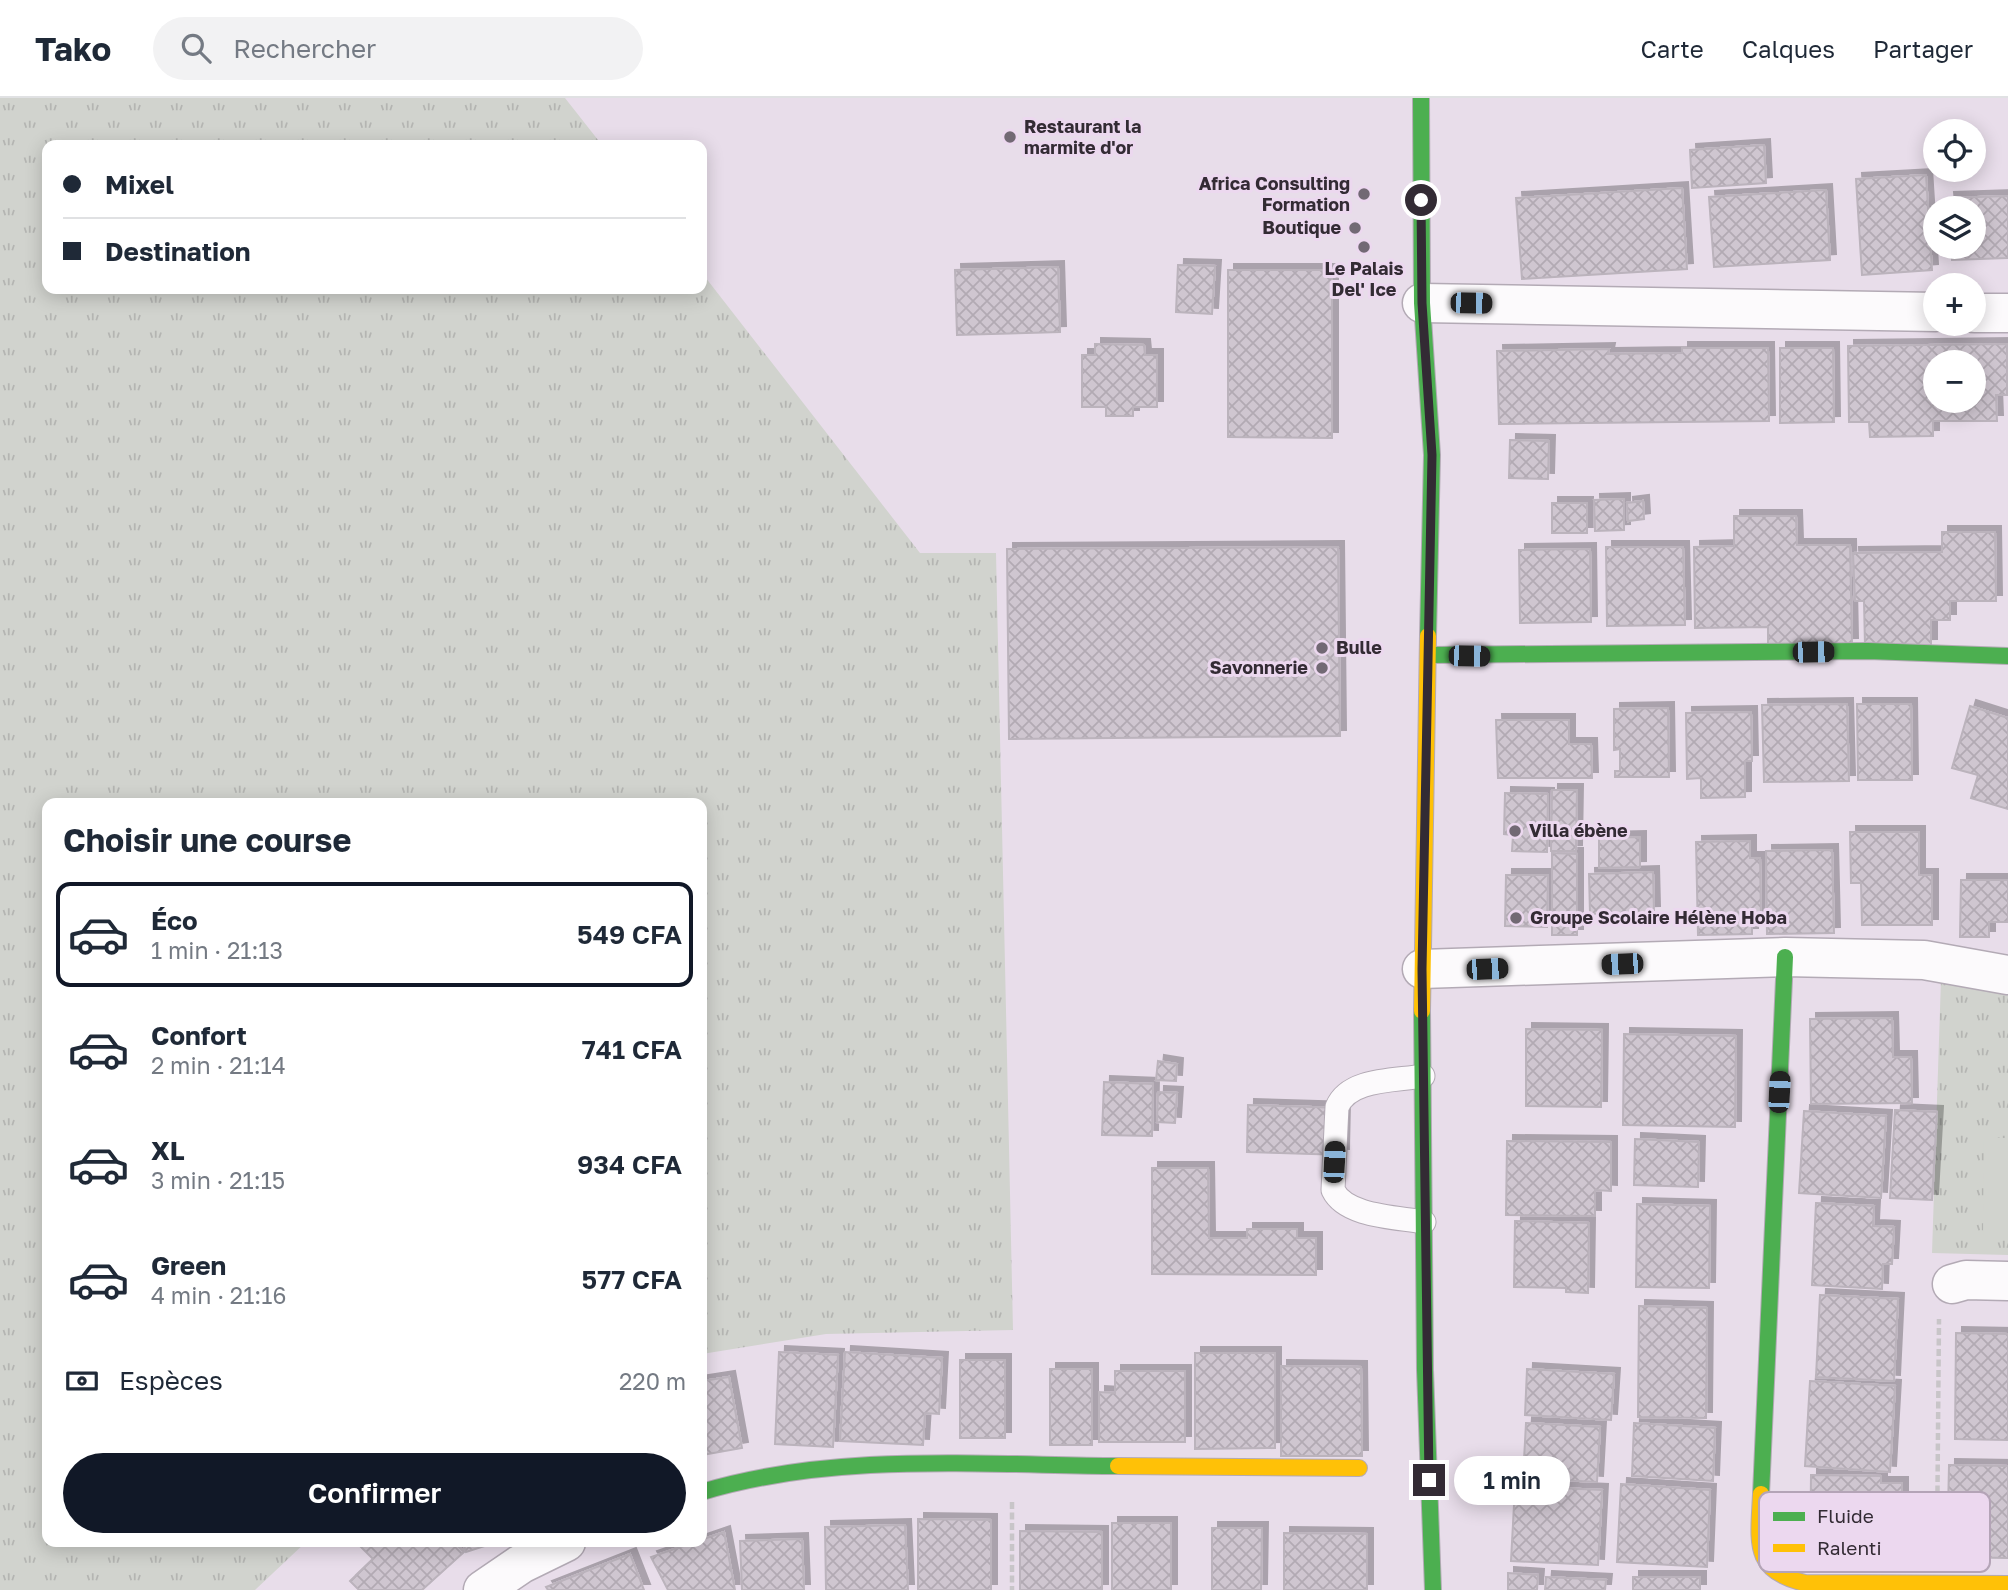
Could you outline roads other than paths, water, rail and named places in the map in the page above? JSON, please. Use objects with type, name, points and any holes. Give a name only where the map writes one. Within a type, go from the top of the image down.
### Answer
[{"type":"street","points":[[1421,98],[1422,303],[1432,455],[1422,969],[1425,1370],[1433,1590]]},
{"type":"street","points":[[1422,303],[1923,312]]},
{"type":"street","points":[[1986,313],[2008,313]]},
{"type":"street","points":[[1430,655],[1868,652],[2008,656]]},
{"type":"street","points":[[1422,969],[1785,957],[1924,960],[2008,975]]},
{"type":"street","points":[[1761,1492],[1785,957]]},
{"type":"street","points":[[1952,1284],[1966,1280],[2008,1281]]},
{"type":"street","points":[[707,1490],[732,1483],[875,1464],[1012,1463],[1359,1468]]},
{"type":"street","points":[[483,1590],[521,1564],[556,1547]]},
{"type":"street","points":[[1772,1572],[1805,1583],[2008,1584]]},
{"type":"lane","points":[[1423,1076],[1356,1087],[1342,1096],[1337,1107],[1333,1190],[1338,1201],[1352,1208],[1424,1223]]},
{"type":"place","name":"Restaurant la marmite d'or","points":[[1010,137]]},
{"type":"place","name":"Africa Consulting Formation","points":[[1364,194]]},
{"type":"place","name":"Boutique","points":[[1355,228]]},
{"type":"place","name":"Le Palais Del' Ice","points":[[1364,247]]},
{"type":"place","name":"Bulle","points":[[1322,648]]},
{"type":"place","name":"Savonnerie","points":[[1322,668]]},
{"type":"place","name":"Villa ébène","points":[[1515,831]]},
{"type":"place","name":"Groupe Scolaire Hélène Hoba","points":[[1516,918]]}]
